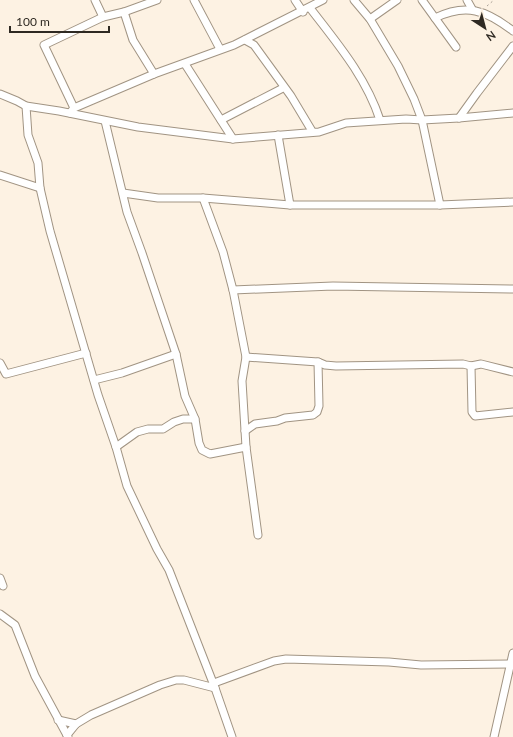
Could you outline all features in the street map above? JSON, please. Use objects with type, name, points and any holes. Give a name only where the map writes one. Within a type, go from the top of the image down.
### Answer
[{"type":"street","points":[[95,0],[103,17]]},
{"type":"street","points":[[72,111],[44,45],[103,17],[124,12],[157,0]]},
{"type":"street","points":[[194,0],[220,50]]},
{"type":"street","points":[[295,0],[303,12]]},
{"type":"street","points":[[72,111],[154,74],[186,64],[245,40],[303,12],[323,0]]},
{"type":"street","points":[[354,0],[370,19],[398,66],[422,120],[440,205]]},
{"type":"street","points":[[370,19],[397,0]]},
{"type":"street","points":[[422,0],[456,47]]},
{"type":"street","points":[[467,0],[472,9]]},
{"type":"street","points":[[310,8],[363,80],[373,98],[380,120]]},
{"type":"street","points":[[435,18],[453,10],[472,9],[506,25],[513,31]]},
{"type":"street","points":[[124,12],[133,40],[154,74]]},
{"type":"street","points":[[245,40],[254,45],[283,88],[291,96],[312,131]]},
{"type":"street","points":[[460,118],[513,46]]},
{"type":"street","points":[[186,64],[233,138]]},
{"type":"street","points":[[222,120],[283,88]]},
{"type":"street","points":[[0,94],[26,106],[72,111],[105,121],[188,135],[233,138],[312,131],[319,132],[346,123],[380,120],[460,118],[513,113]]},
{"type":"street","points":[[26,106],[28,135],[38,163],[40,188],[50,231],[94,380],[116,447],[126,486],[169,570],[214,685],[232,737]]},
{"type":"street","points":[[105,121],[127,212],[176,354],[185,396],[195,419],[199,443],[206,453],[210,454],[246,447]]},
{"type":"street","points":[[278,135],[290,205]]},
{"type":"street","points":[[0,175],[40,188]]},
{"type":"street","points":[[123,193],[158,198],[203,198],[290,205],[440,205],[513,202]]},
{"type":"street","points":[[203,198],[223,252],[233,290],[246,357],[242,381],[246,447],[258,535]]},
{"type":"street","points":[[233,290],[333,286],[513,289]]},
{"type":"street","points":[[0,362],[6,374],[86,353]]},
{"type":"street","points":[[94,380],[122,373],[176,354]]},
{"type":"street","points":[[246,357],[318,362],[325,366],[387,364],[414,366],[463,364],[471,366],[481,364],[513,372]]},
{"type":"street","points":[[245,431],[254,424],[277,421],[285,418],[313,415],[317,412],[319,406],[318,362]]},
{"type":"street","points":[[471,366],[472,412],[475,416],[513,412]]},
{"type":"street","points":[[116,447],[136,432],[148,429],[163,429],[174,422],[183,419],[195,419]]},
{"type":"street","points":[[0,578],[3,586]]},
{"type":"street","points":[[0,614],[8,618],[15,625],[28,662],[67,736],[76,724],[91,715],[160,685],[176,680],[184,680],[214,685],[274,661],[286,659],[389,662],[421,665],[511,664]]},
{"type":"street","points":[[0,619],[8,618]]},
{"type":"street","points":[[494,737],[510,679],[513,653]]},
{"type":"street","points":[[58,720],[76,724]]},
{"type":"path","points":[[480,12],[494,0]]}]
